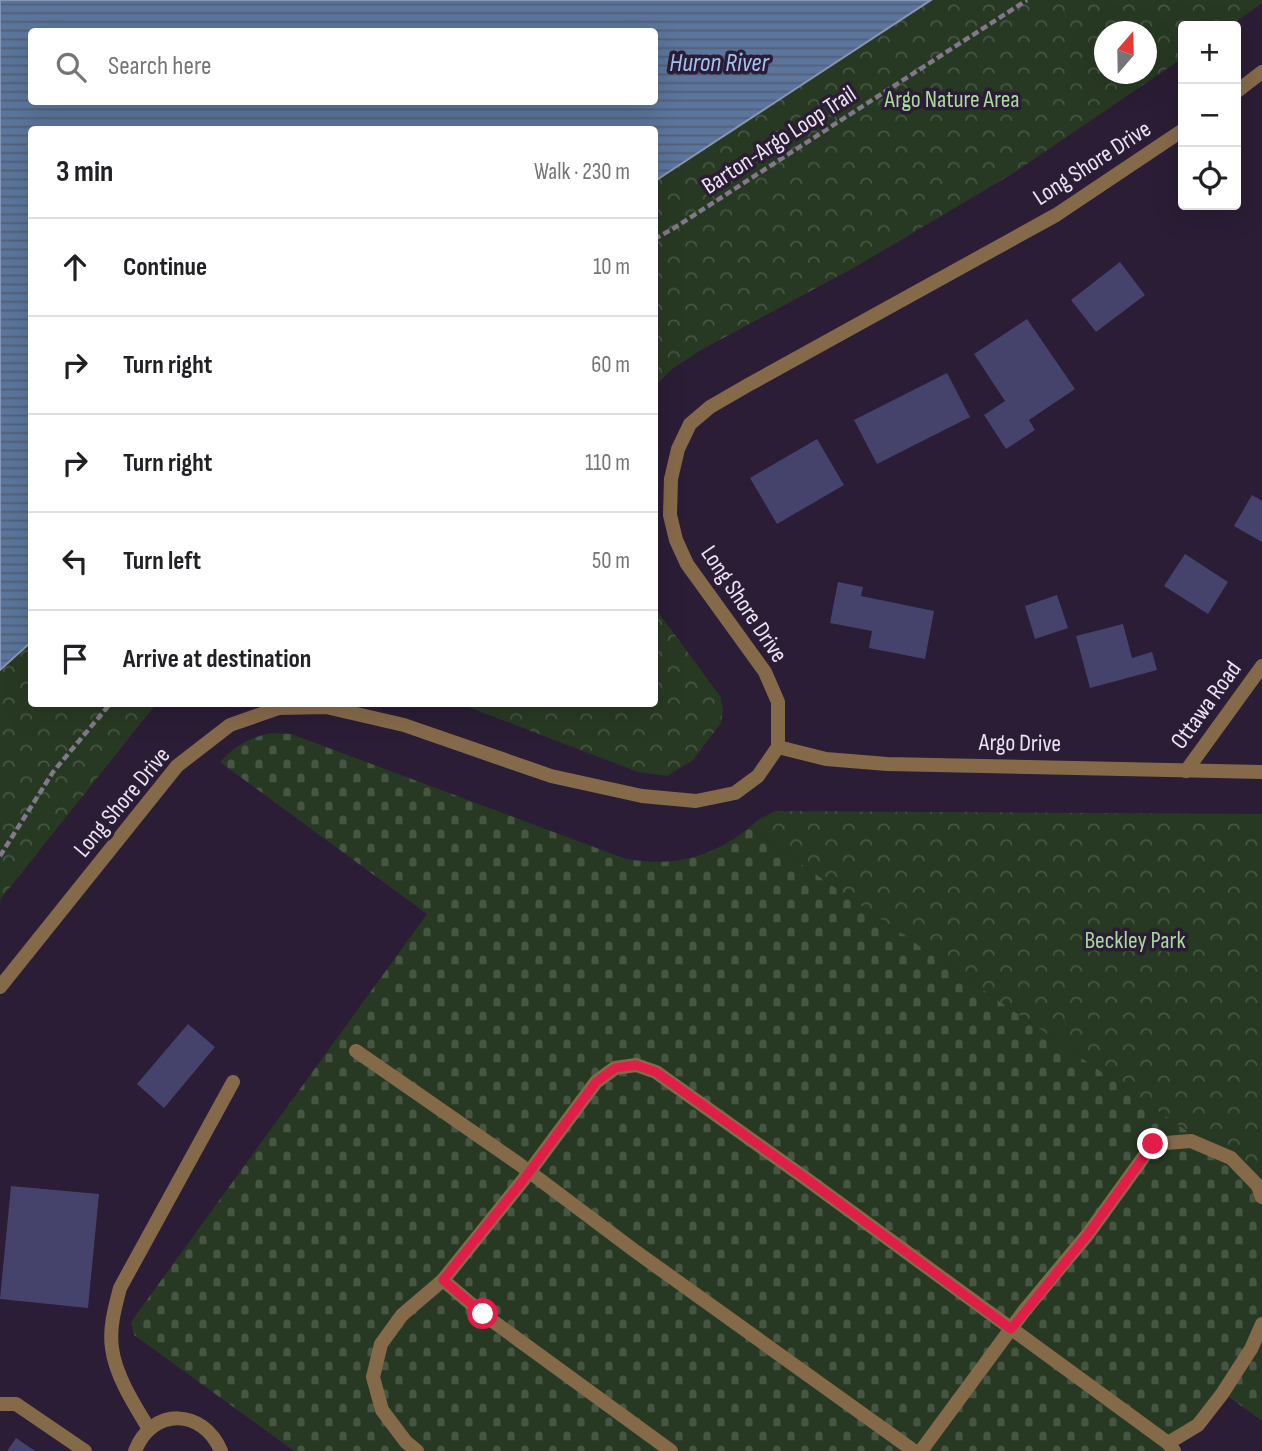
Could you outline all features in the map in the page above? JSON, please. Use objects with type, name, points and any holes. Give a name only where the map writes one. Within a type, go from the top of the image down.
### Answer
[{"type":"street","points":[[1241,88],[1262,72]]},
{"type":"street","name":"Long Shore Drive","points":[[0,988],[177,766],[230,725],[279,708],[326,707],[404,725],[551,776],[642,796],[696,801],[735,793],[758,776],[778,747],[778,702],[765,672],[687,564],[677,540],[670,516],[671,479],[678,449],[690,424],[710,407],[748,385],[1056,215],[1178,133]]},
{"type":"street","name":"Ottawa Road","points":[[1186,771],[1262,666]]},
{"type":"street","name":"Argo Drive","points":[[778,747],[826,760],[887,764],[1262,772]]},
{"type":"street","points":[[356,1051],[530,1172],[635,1251],[914,1451]]},
{"type":"street","points":[[418,1451],[406,1442],[382,1410],[373,1377],[381,1344],[402,1315],[443,1280],[530,1172],[596,1082],[615,1068],[636,1065],[656,1072],[1171,1447],[1198,1424],[1223,1394],[1251,1349],[1262,1324]]},
{"type":"street","points":[[149,1429],[122,1382],[112,1349],[112,1319],[120,1288],[233,1082]]},
{"type":"street","points":[[920,1451],[1011,1329],[1088,1234],[1153,1144],[1191,1141],[1231,1158],[1258,1185],[1262,1197]]},
{"type":"street","points":[[443,1280],[483,1314],[671,1451]]},
{"type":"street","points":[[0,1404],[16,1404],[85,1451]]},
{"type":"street","points":[[135,1451],[139,1440],[149,1429],[162,1421],[176,1418],[191,1420],[204,1426],[221,1451]]},
{"type":"path","name":"Barton-Argo Loop Trail","points":[[658,237],[1027,0]]},
{"type":"path","points":[[0,856],[53,772],[107,707]]},
{"type":"green space","name":"Argo Nature Area","points":[[931,0],[1262,0],[1262,3],[1237,21],[1178,21],[1178,61],[1157,76],[1157,21],[1094,21],[1094,84],[1145,84],[1012,174],[857,266],[701,350],[672,369],[658,383],[658,178]]},
{"type":"green space","points":[[658,612],[720,696],[723,709],[721,723],[693,760],[667,776],[638,772],[468,707],[658,707]]},
{"type":"green space","points":[[28,645],[28,707],[154,707],[0,900],[0,670]]},
{"type":"green space","points":[[270,733],[291,734],[626,859],[660,862],[691,858],[720,847],[749,828],[1262,1183],[1262,1421],[1218,1389],[1173,1451],[294,1451],[134,1335],[131,1322],[427,914],[220,762],[242,743]]},
{"type":"green space","name":"Beckley Park","points":[[775,811],[1262,814],[1262,1183],[749,828]]},
{"type":"water","name":"Huron River","points":[[0,0],[931,0],[658,179],[658,126],[28,126],[28,645],[0,670]]},
{"type":"building","points":[[1120,262],[1145,295],[1096,332],[1071,300]]},
{"type":"building","points":[[1027,319],[1075,389],[1029,420],[1035,430],[1006,449],[984,415],[1005,401],[974,354]]},
{"type":"building","points":[[947,373],[970,417],[877,464],[854,420]]},
{"type":"building","points":[[817,439],[844,485],[777,524],[750,478]]},
{"type":"building","points":[[1252,495],[1262,501],[1262,542],[1234,526]]},
{"type":"building","points":[[1185,554],[1228,582],[1208,614],[1164,586]]},
{"type":"building","points":[[838,582],[863,587],[861,596],[934,611],[925,659],[869,648],[872,631],[830,623]]},
{"type":"building","points":[[1057,595],[1068,628],[1035,639],[1025,606]]},
{"type":"building","points":[[1123,624],[1132,658],[1152,652],[1157,670],[1090,688],[1076,636]]},
{"type":"building","points":[[188,1024],[215,1047],[164,1108],[137,1084]]},
{"type":"building","points":[[11,1186],[99,1194],[88,1308],[0,1299]]},
{"type":"building","points":[[16,1438],[35,1451],[7,1451]]},
{"type":"route","points":[[483,1314],[443,1280],[524,1179],[596,1082],[615,1068],[636,1065],[656,1072],[1011,1329],[1088,1234],[1153,1144]]}]
